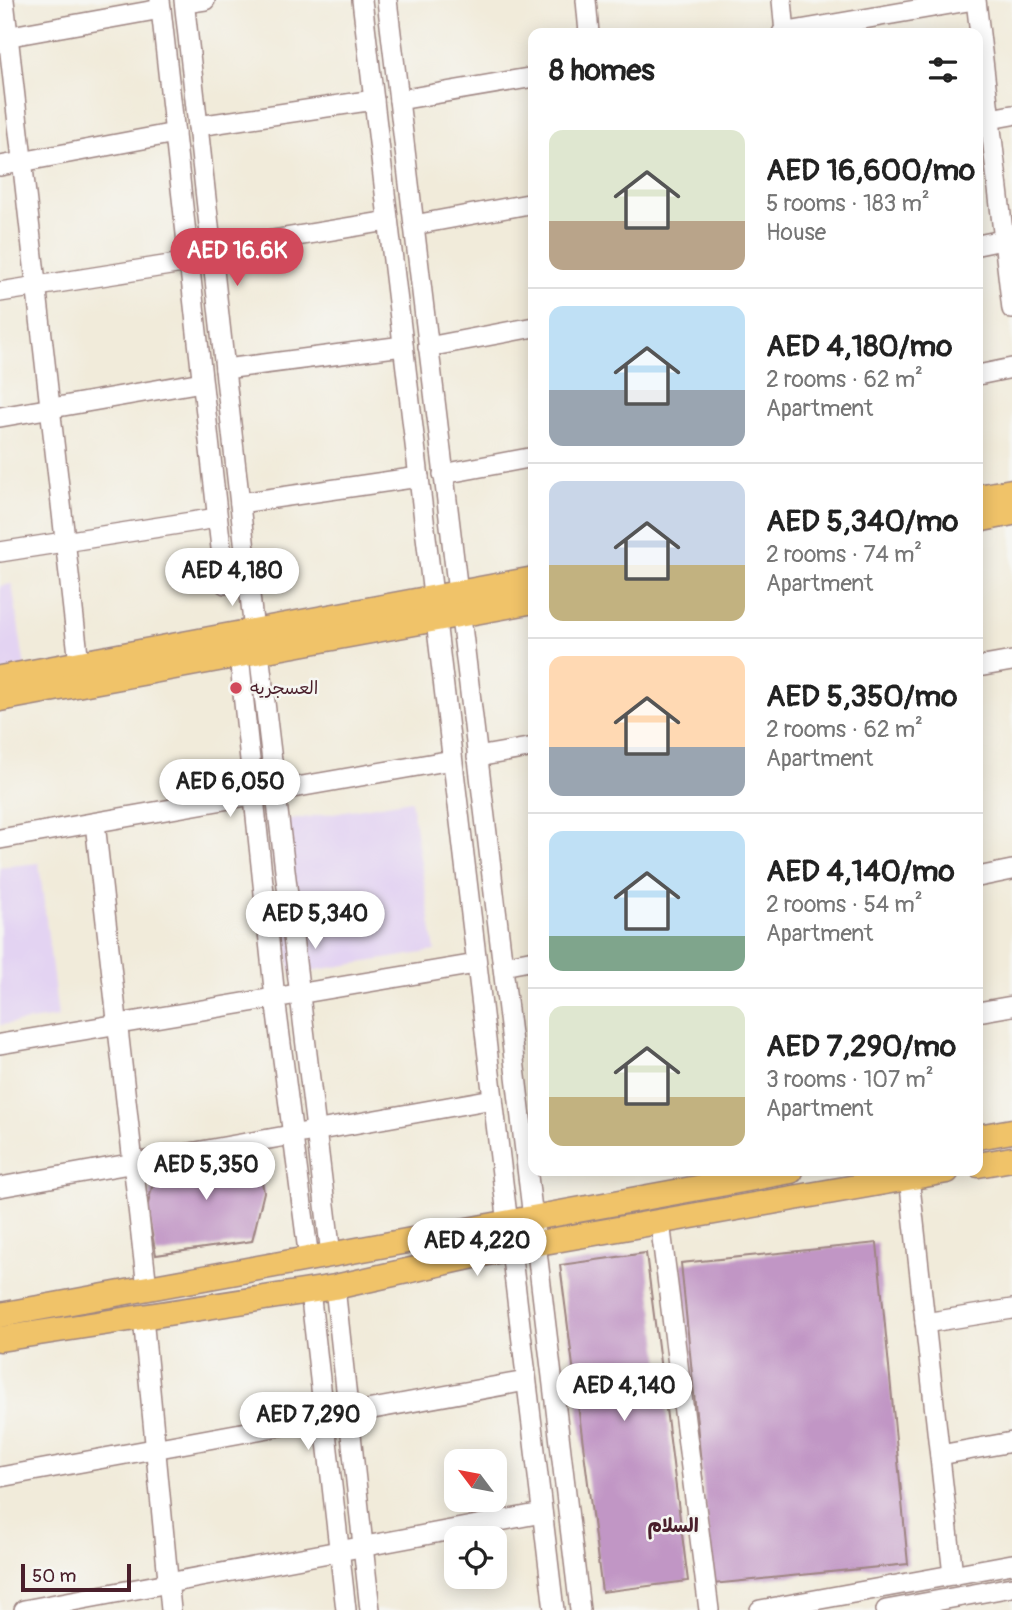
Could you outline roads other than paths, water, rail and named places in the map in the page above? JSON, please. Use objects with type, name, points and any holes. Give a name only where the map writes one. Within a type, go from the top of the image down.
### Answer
[{"type":"main road","points":[[983,496],[1012,491]]},
{"type":"main road","points":[[983,519],[1012,513]]},
{"type":"main road","points":[[0,699],[459,604],[528,581]]},
{"type":"main road","points":[[459,604],[528,601]]},
{"type":"main road","points":[[0,678],[79,663],[251,646]]},
{"type":"main road","points":[[983,1136],[1012,1131]]},
{"type":"main road","points":[[983,1164],[1012,1159]]},
{"type":"main road","points":[[0,1339],[335,1287],[536,1243],[915,1176]]},
{"type":"main road","points":[[0,1315],[533,1218],[717,1177]]},
{"type":"street","points":[[4,0],[4,37],[23,162],[79,663]]},
{"type":"street","points":[[205,0],[185,2],[249,580],[254,795],[291,1135],[320,1257]]},
{"type":"street","points":[[362,0],[554,1610]]},
{"type":"street","points":[[387,0],[503,966],[526,1090],[528,1127]]},
{"type":"street","points":[[586,0],[589,28]]},
{"type":"street","points":[[782,0],[784,28]]},
{"type":"street","points":[[813,28],[975,0],[977,28]]},
{"type":"street","points":[[4,37],[161,4],[225,584],[249,580]]},
{"type":"street","points":[[399,100],[528,78]]},
{"type":"street","points":[[198,126],[374,100]]},
{"type":"street","points":[[1012,115],[984,120],[1008,239],[1012,309]]},
{"type":"street","points":[[0,166],[175,133]]},
{"type":"street","points":[[414,225],[528,204]]},
{"type":"street","points":[[212,250],[388,221]]},
{"type":"street","points":[[983,244],[1008,239]]},
{"type":"street","points":[[0,292],[189,262]]},
{"type":"street","points":[[428,346],[528,328]]},
{"type":"street","points":[[225,369],[403,346]]},
{"type":"street","points":[[983,373],[1012,368]]},
{"type":"street","points":[[0,417],[202,382]]},
{"type":"street","points":[[443,474],[528,458]]},
{"type":"street","points":[[240,503],[419,477]]},
{"type":"street","points":[[0,552],[217,518]]},
{"type":"street","points":[[251,646],[275,791],[300,994],[315,1130],[320,1257]]},
{"type":"street","points":[[983,666],[1012,661]]},
{"type":"street","points":[[477,757],[528,748]]},
{"type":"street","points":[[0,839],[452,760]]},
{"type":"street","points":[[95,823],[147,1288]]},
{"type":"street","points":[[983,876],[1012,870]]},
{"type":"street","points":[[503,966],[528,961]]},
{"type":"street","points":[[0,1044],[477,964]]},
{"type":"street","points":[[983,1011],[1012,1006]]},
{"type":"street","points":[[0,1187],[493,1099]]},
{"type":"street","points":[[531,1176],[533,1218],[580,1610]]},
{"type":"street","points":[[909,1177],[953,1575]]},
{"type":"street","points":[[660,1222],[709,1610]]},
{"type":"street","points":[[335,1287],[370,1610]]},
{"type":"street","points":[[310,1290],[346,1610]]},
{"type":"street","points":[[925,1323],[1012,1309]]},
{"type":"street","points":[[143,1317],[171,1610]]},
{"type":"street","points":[[0,1477],[526,1381]]},
{"type":"street","points":[[940,1455],[1012,1443]]},
{"type":"street","points":[[24,1610],[542,1513]]},
{"type":"street","points":[[760,1610],[1012,1564]]},
{"type":"street","points":[[886,1610],[952,1604],[1012,1587]]},
{"type":"place","name":"العسجريه","points":[[236,688]]},
{"type":"district","name":"السلام","points":[[673,1525]]}]
